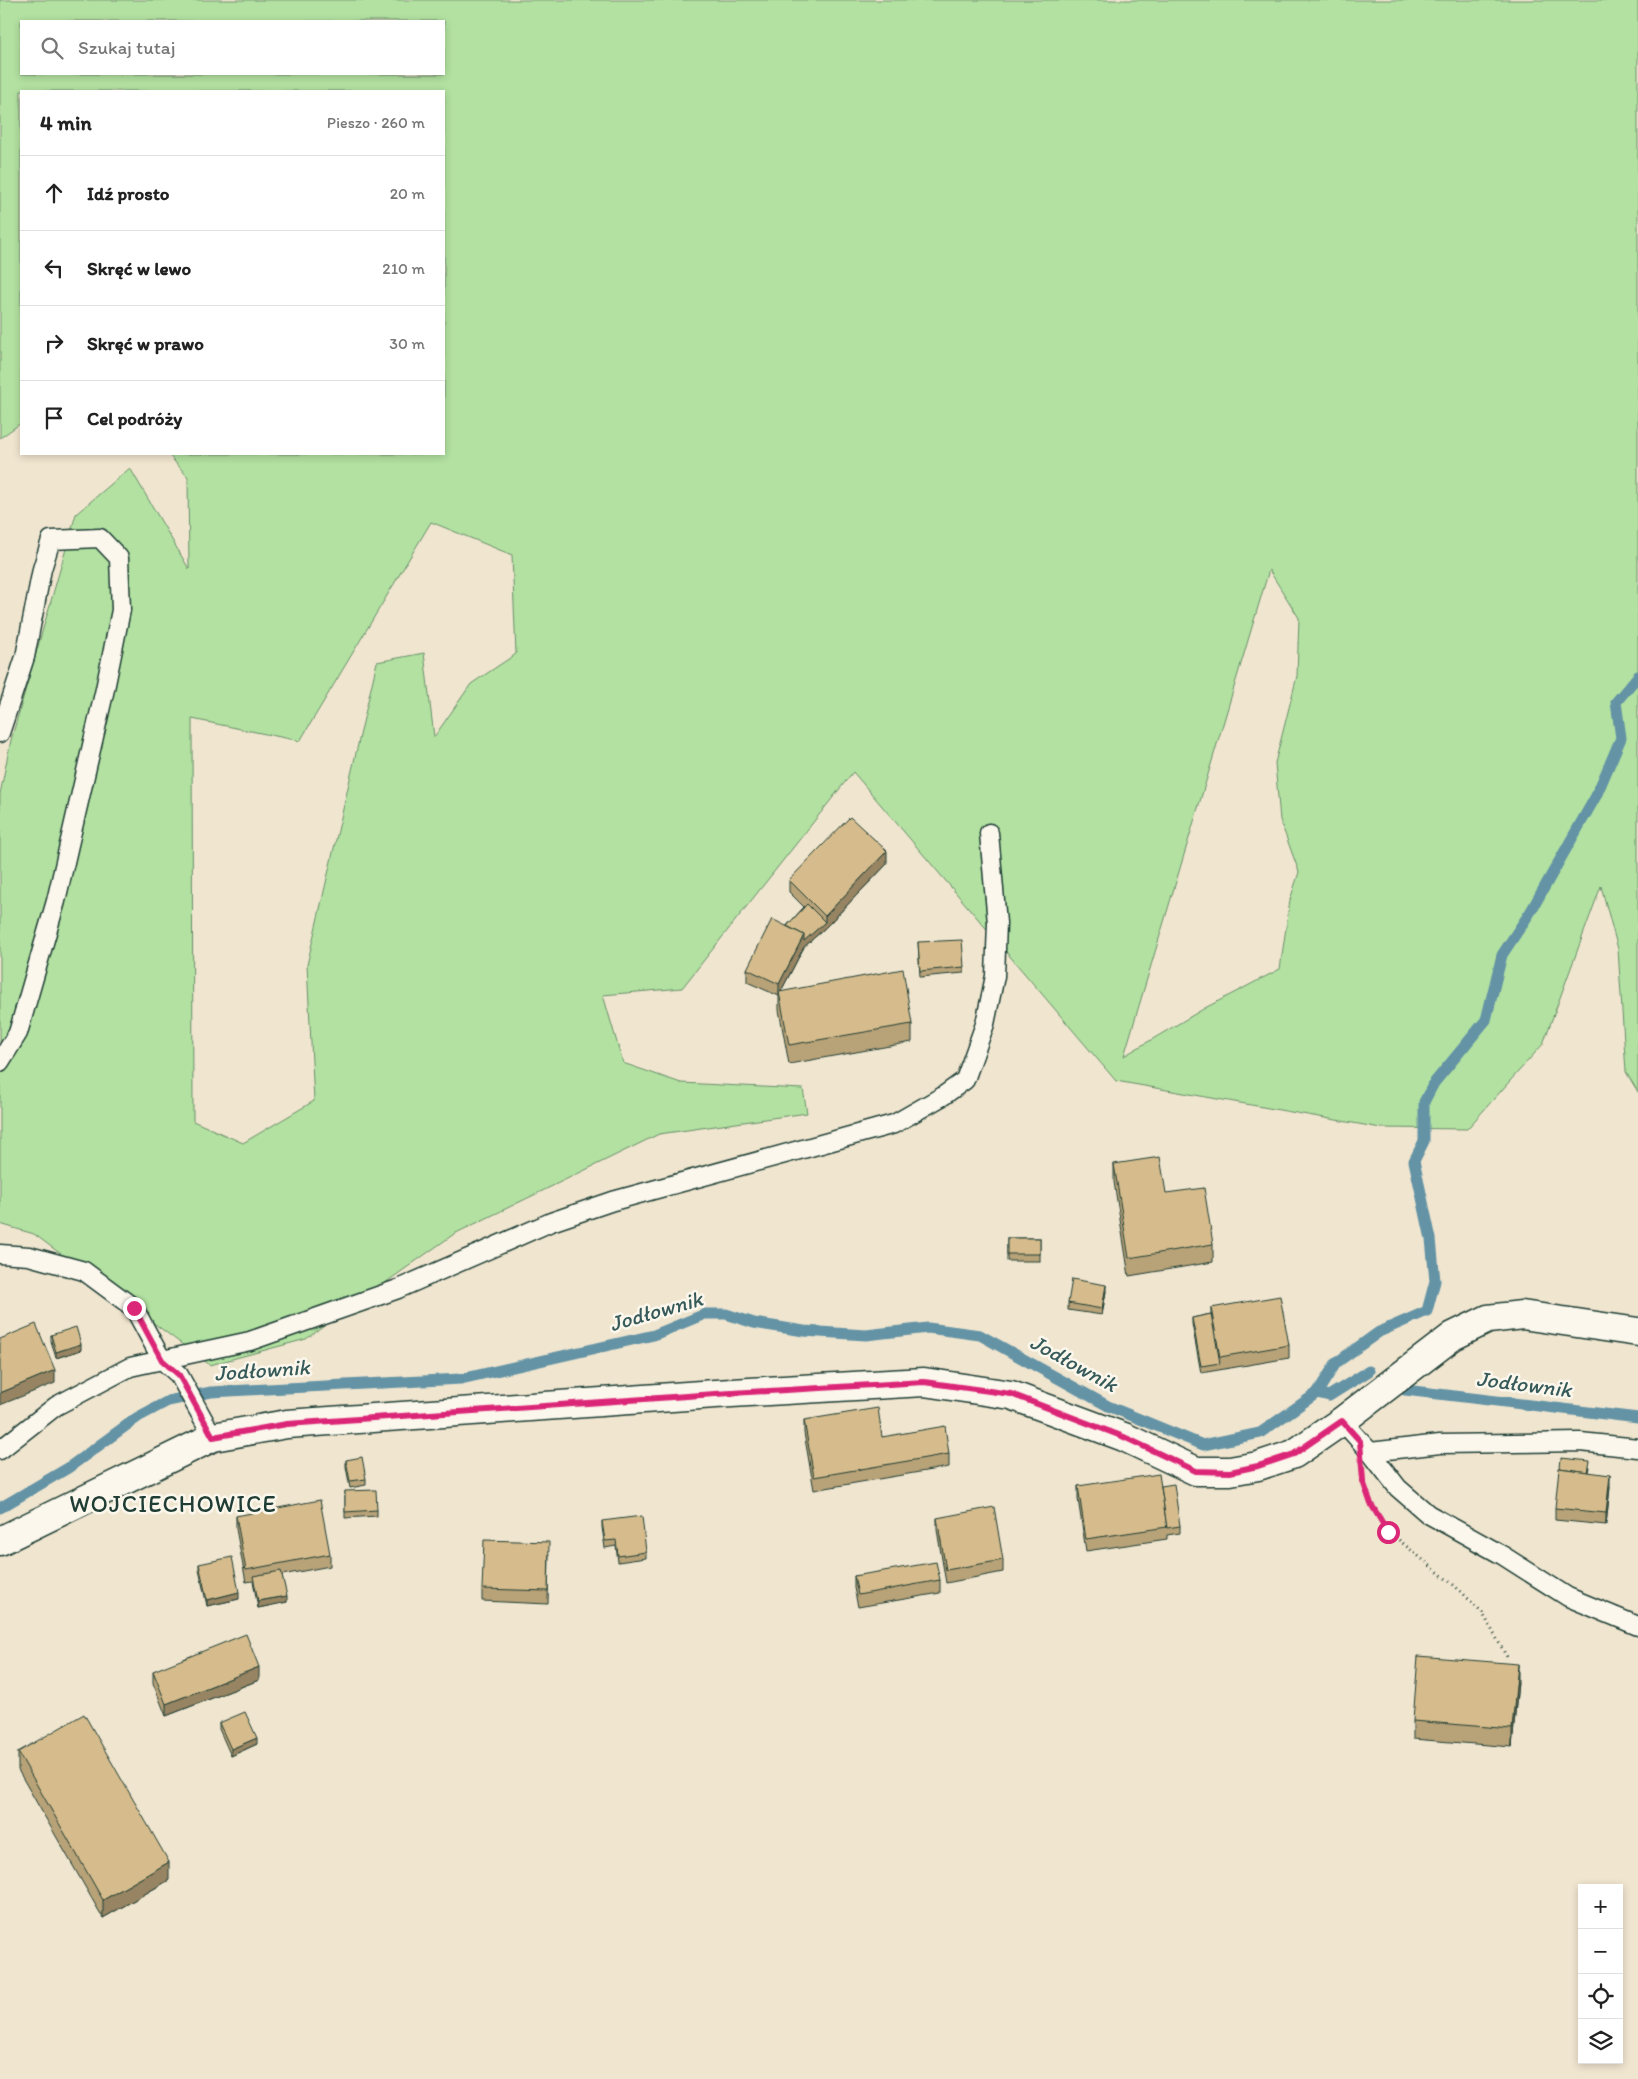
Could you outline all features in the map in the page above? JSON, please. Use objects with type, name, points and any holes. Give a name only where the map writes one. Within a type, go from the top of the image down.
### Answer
[{"type":"street","points":[[0,1541],[213,1437],[287,1424],[715,1394],[924,1382],[1011,1394],[1124,1437],[1196,1471],[1230,1472],[1258,1466],[1294,1454],[1342,1421],[1453,1336],[1488,1319],[1522,1315],[1638,1332]]},
{"type":"lane","points":[[0,733],[25,657],[42,569],[51,540],[100,538],[119,558],[121,610],[103,698],[56,901],[18,1033],[0,1062]]},
{"type":"lane","points":[[0,1450],[56,1406],[130,1367],[250,1341],[398,1289],[551,1222],[613,1201],[894,1124],[942,1096],[965,1080],[985,1024],[995,976],[997,923],[989,833]]},
{"type":"lane","points":[[0,1254],[29,1256],[84,1271],[134,1308],[162,1360],[179,1375],[213,1437]]},
{"type":"lane","points":[[1342,1421],[1370,1452],[1398,1488],[1428,1514],[1502,1555],[1568,1597],[1638,1626]]},
{"type":"lane","points":[[1370,1452],[1440,1444],[1580,1442],[1638,1448]]},
{"type":"path","points":[[1369,1496],[1388,1532],[1456,1587],[1482,1612],[1508,1659]]},
{"type":"green space","points":[[0,0],[1638,0],[1638,1092],[1626,1072],[1618,949],[1601,886],[1543,1044],[1467,1129],[1381,1128],[1116,1081],[853,772],[682,988],[603,995],[623,1063],[681,1083],[803,1089],[807,1113],[659,1134],[454,1234],[306,1339],[210,1365],[34,1234],[0,1224],[0,794],[11,740],[76,514],[130,468],[189,569],[188,477],[169,455],[445,455],[445,90],[20,90],[20,424],[0,438]],"holes":[[[431,522],[512,555],[516,654],[471,684],[434,737],[424,653],[377,662],[307,965],[314,1101],[243,1143],[193,1121],[192,719],[300,741]],[[1269,570],[1299,618],[1297,676],[1275,763],[1280,820],[1299,872],[1290,900],[1280,969],[1205,1008],[1124,1056]]]},
{"type":"building","points":[[850,817],[887,851],[825,916],[789,880]]},
{"type":"building","points":[[807,904],[825,922],[804,941],[804,935],[787,926]]},
{"type":"building","points":[[772,919],[804,935],[779,984],[747,969]]},
{"type":"building","points":[[962,940],[964,967],[920,971],[918,942]]},
{"type":"building","points":[[903,969],[912,1024],[789,1045],[779,992]]},
{"type":"building","points":[[1160,1157],[1166,1193],[1204,1188],[1213,1244],[1129,1258],[1114,1164]]},
{"type":"building","points":[[1007,1238],[1040,1238],[1040,1254],[1007,1254]]},
{"type":"building","points":[[1072,1279],[1106,1285],[1102,1309],[1068,1303]]},
{"type":"building","points":[[1280,1296],[1289,1345],[1220,1357],[1211,1308]]},
{"type":"building","points":[[1211,1314],[1220,1363],[1201,1366],[1192,1318]]},
{"type":"building","points":[[36,1324],[55,1370],[0,1393],[0,1339]]},
{"type":"building","points":[[76,1327],[81,1344],[56,1352],[51,1335]]},
{"type":"building","points":[[878,1408],[882,1437],[945,1426],[949,1454],[814,1477],[804,1420]]},
{"type":"building","points":[[362,1457],[366,1479],[350,1481],[346,1460]]},
{"type":"building","points":[[1561,1458],[1590,1461],[1588,1472],[1560,1468]]},
{"type":"building","points":[[1559,1468],[1610,1475],[1606,1513],[1555,1508]]},
{"type":"building","points":[[1159,1474],[1167,1527],[1086,1539],[1078,1486]]},
{"type":"building","points":[[1174,1484],[1180,1526],[1167,1528],[1161,1486]]},
{"type":"building","points":[[376,1490],[377,1510],[345,1512],[345,1491]]},
{"type":"building","points":[[320,1500],[330,1554],[246,1570],[236,1516]]},
{"type":"building","points":[[994,1507],[1003,1560],[946,1570],[937,1518]]},
{"type":"building","points":[[642,1516],[646,1552],[618,1556],[616,1540],[605,1541],[602,1521]]},
{"type":"building","points":[[484,1540],[549,1542],[548,1591],[482,1589]]},
{"type":"building","points":[[232,1557],[239,1592],[207,1600],[199,1564]]},
{"type":"building","points":[[936,1562],[940,1580],[858,1595],[854,1576]]},
{"type":"building","points":[[281,1571],[287,1596],[258,1601],[253,1576]]},
{"type":"building","points":[[246,1634],[259,1667],[166,1704],[153,1671]]},
{"type":"building","points":[[1418,1656],[1518,1664],[1512,1729],[1413,1721]]},
{"type":"building","points":[[245,1712],[257,1738],[231,1749],[219,1723]]},
{"type":"building","points":[[84,1714],[169,1862],[103,1900],[18,1752]]},
{"type":"waterway","points":[[1317,1393],[1336,1363],[1379,1332],[1427,1311],[1435,1281],[1431,1239],[1414,1161],[1424,1141],[1424,1102],[1434,1083],[1486,1020],[1502,955],[1531,911],[1596,796],[1621,738],[1616,702],[1638,676]]},
{"type":"waterway","name":"Jodłownik","points":[[0,1508],[68,1468],[138,1417],[168,1401],[211,1392],[461,1379],[654,1335],[705,1314],[726,1314],[754,1323],[804,1331],[866,1335],[928,1328],[980,1335],[1108,1406],[1203,1445],[1260,1433],[1317,1393],[1329,1396],[1369,1371]]},
{"type":"waterway","name":"Jodłownik","points":[[1405,1390],[1638,1418]]},
{"type":"district","name":"WOJCIECHOWICE","points":[[173,1503]]},
{"type":"route","points":[[134,1308],[162,1360],[179,1375],[213,1437],[287,1424],[715,1394],[924,1382],[1011,1394],[1124,1437],[1196,1471],[1230,1472],[1258,1466],[1294,1454],[1342,1421],[1360,1441],[1363,1481],[1371,1504],[1388,1532]]}]
